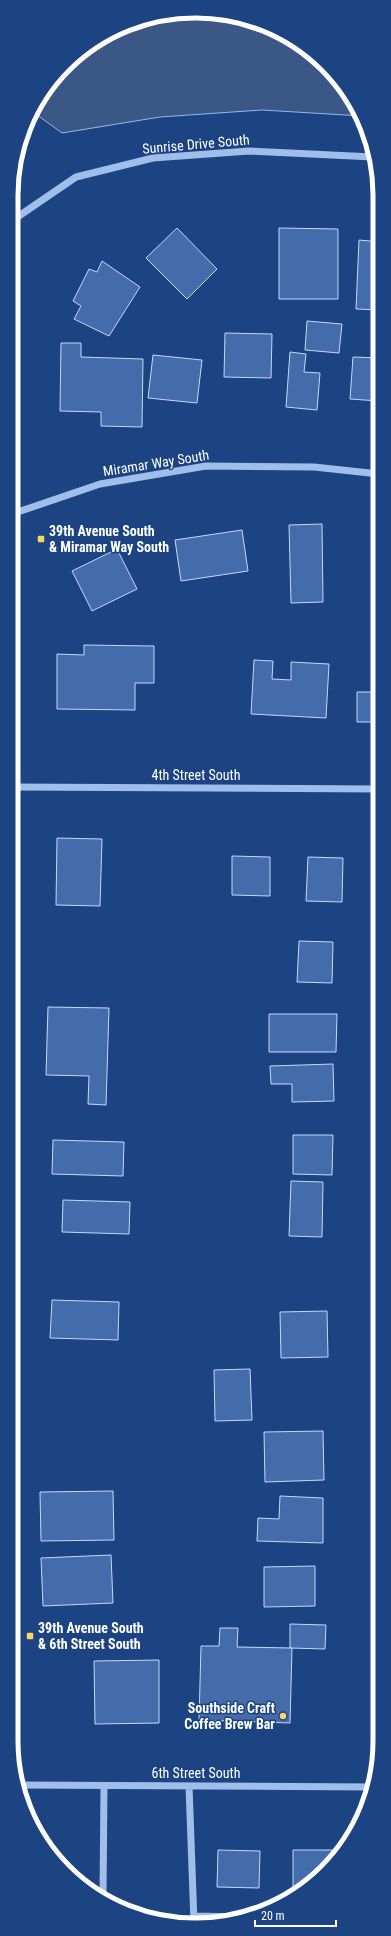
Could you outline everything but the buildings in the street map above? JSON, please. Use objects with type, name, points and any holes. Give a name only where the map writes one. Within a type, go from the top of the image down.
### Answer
[{"type":"street","name":"Sunrise Drive South","points":[[18,216],[76,177],[153,158],[249,152],[369,157]]},
{"type":"street","name":"Miramar Way South","points":[[18,512],[100,484],[206,466],[314,467],[373,473]]},
{"type":"street","name":"4th Street South","points":[[18,787],[373,789]]},
{"type":"street","name":"6th Street South","points":[[24,1785],[367,1787]]},
{"type":"street","points":[[103,1892],[104,1786]]},
{"type":"street","points":[[189,1786],[194,1918]]},
{"type":"water","points":[[184,18],[207,18],[230,21],[253,27],[274,36],[313,62],[336,87],[354,116],[262,110],[160,117],[62,133],[37,115],[55,87],[78,62],[117,36],[138,27],[161,21]]},
{"type":"place","name":"39th Avenue South & Miramar Way South","points":[[41,539]]},
{"type":"place","name":"39th Avenue South & 6th Street South","points":[[30,1636]]},
{"type":"place","name":"Southside Craft Coffee Brew Bar","points":[[283,1716]]}]
